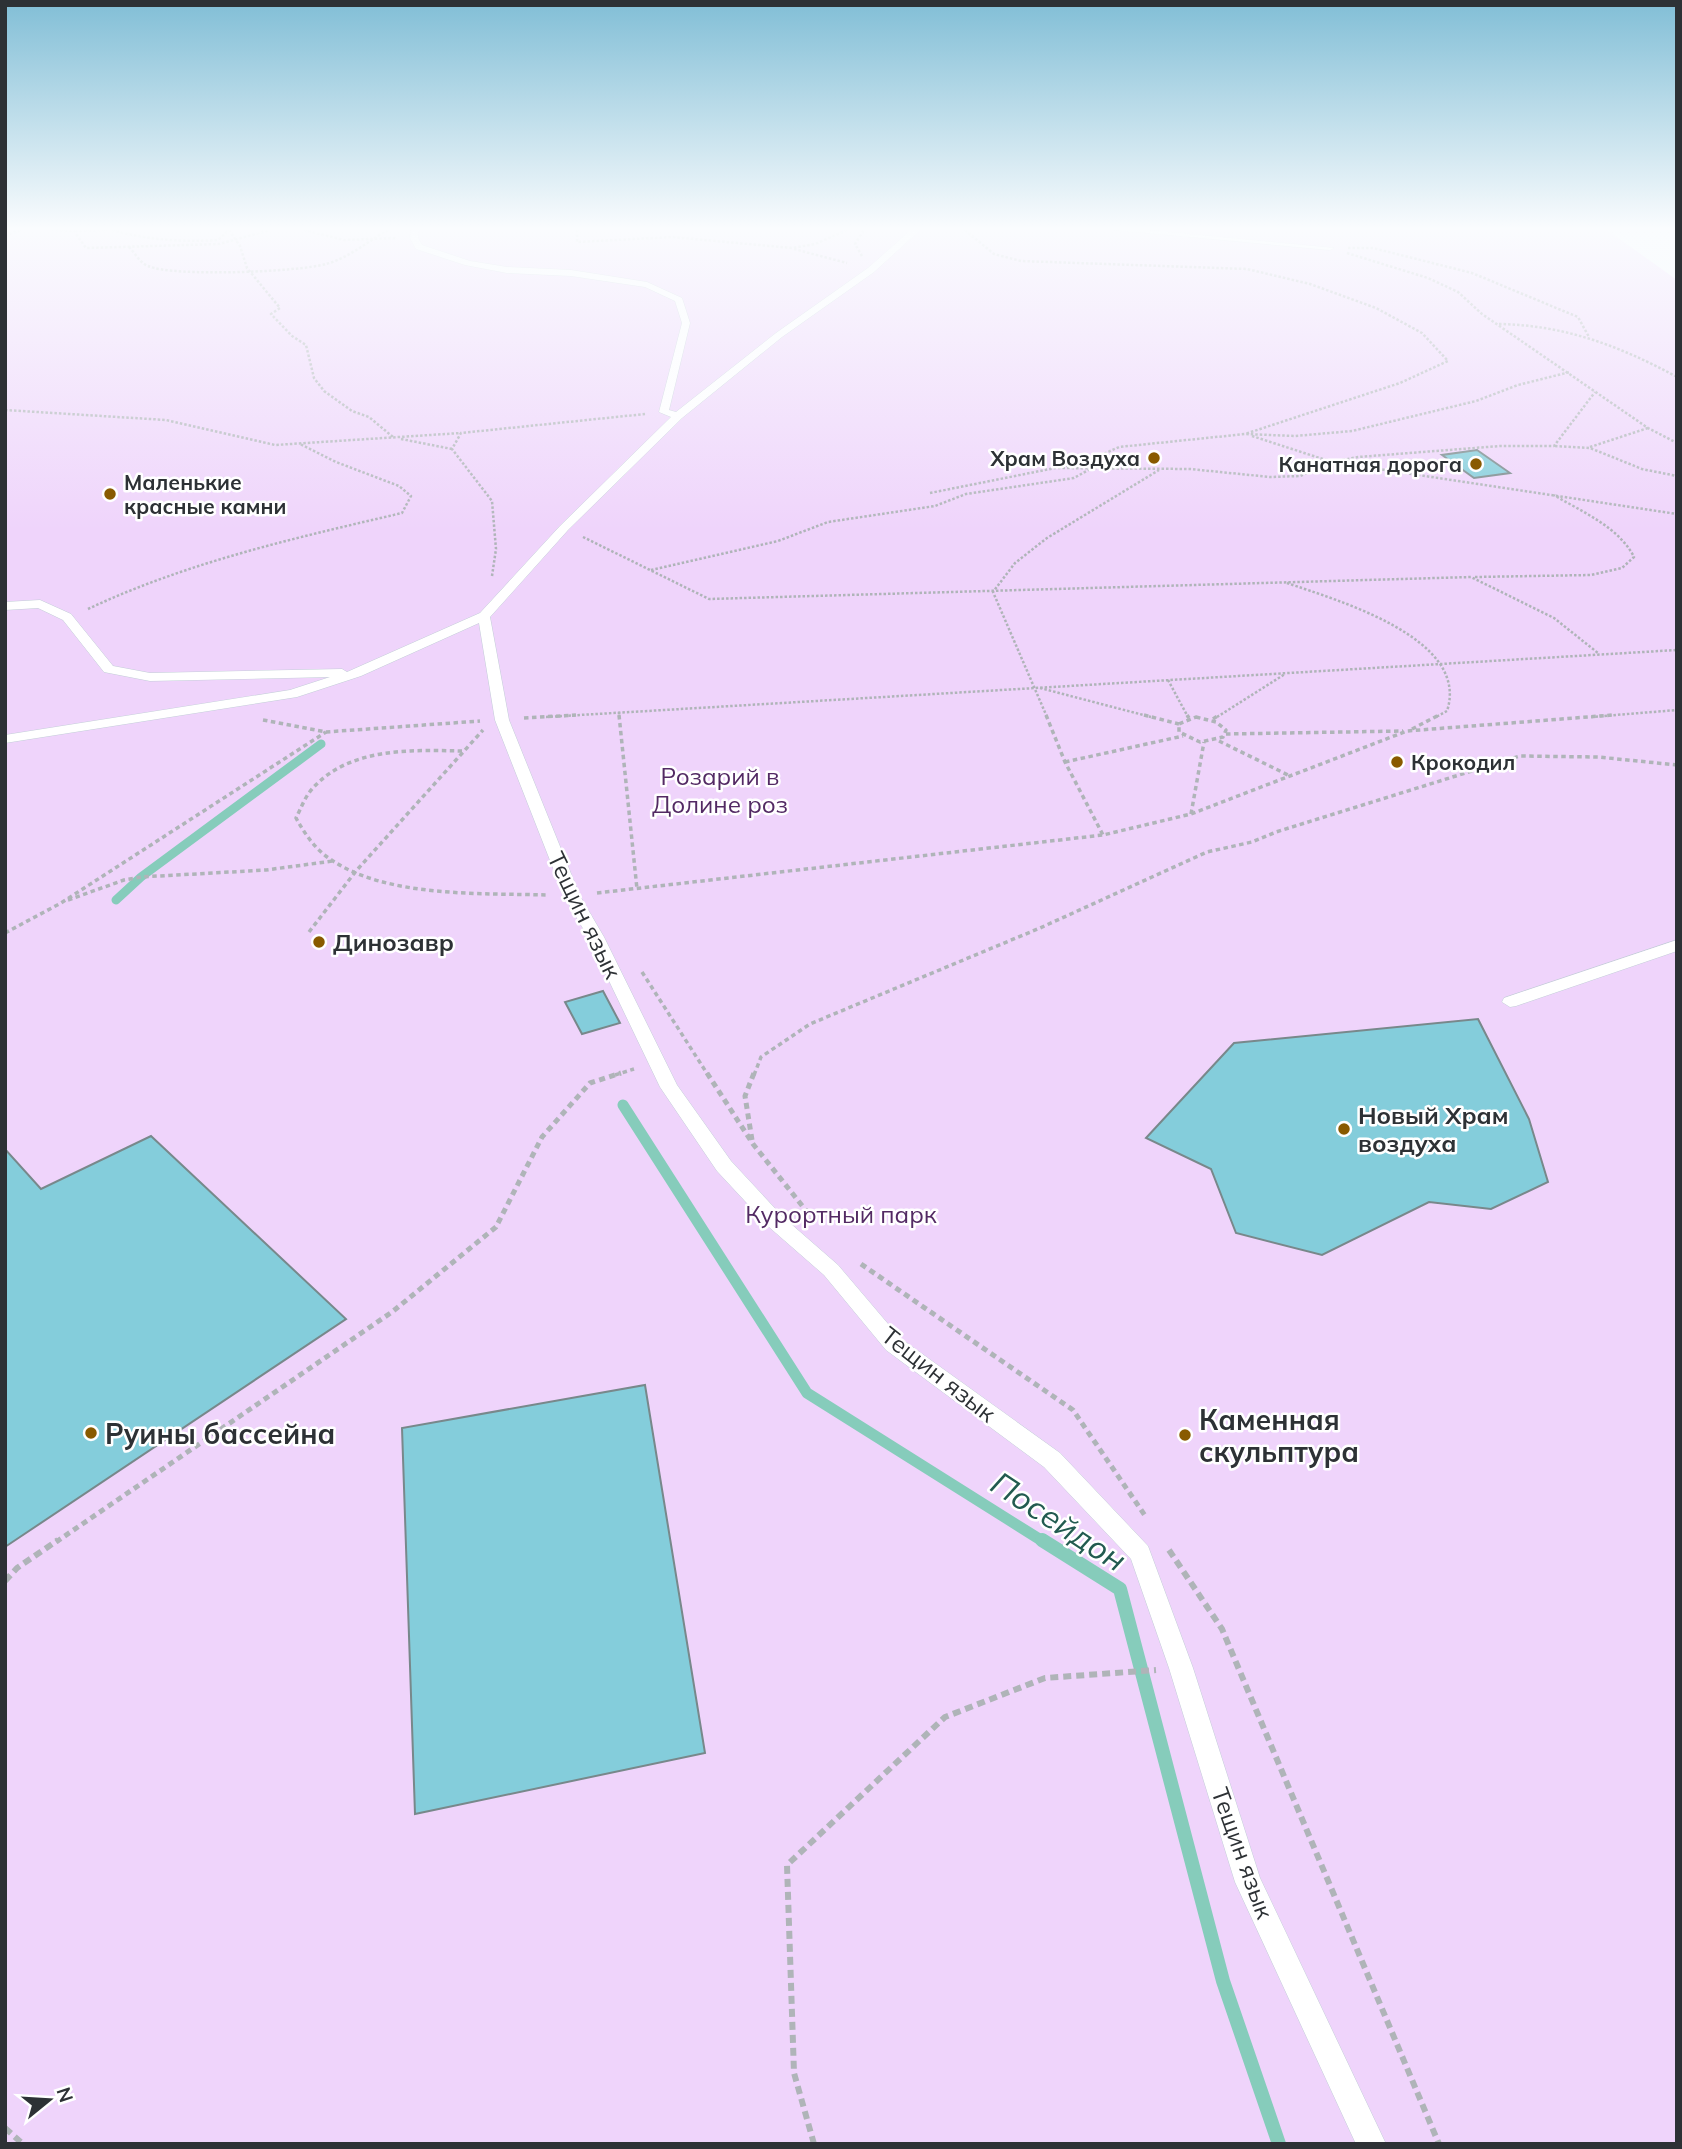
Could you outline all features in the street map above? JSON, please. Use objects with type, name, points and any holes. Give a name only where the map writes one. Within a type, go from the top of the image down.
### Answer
[{"type":"lane","points":[[678,416],[664,412],[684,330]]},
{"type":"lane","points":[[5,739],[292,694],[356,673],[486,613],[564,528],[678,416],[786,330]]},
{"type":"lane","points":[[5,606],[40,604],[67,617],[109,668],[150,677],[356,673]]},
{"type":"lane","name":"Тещин язык","points":[[486,613],[502,720],[572,896],[596,937],[669,1087],[724,1166],[776,1222],[831,1270],[893,1344],[1052,1460],[1140,1553],[1181,1668],[1248,1882],[1371,2144]]},
{"type":"lane","points":[[1510,1002],[1677,944]]},
{"type":"path","points":[[287,330],[306,345],[314,378],[324,391],[352,411],[369,417],[393,438],[452,449],[492,501],[496,549],[486,613]]},
{"type":"path","points":[[930,493],[1088,461],[1119,447],[1245,434],[1277,426],[1313,410],[1422,376],[1448,361],[1417,330]]},
{"type":"path","points":[[1507,330],[1648,428],[1677,443]]},
{"type":"path","points":[[1564,330],[1646,359],[1677,377]]},
{"type":"path","points":[[1585,330],[1589,337]]},
{"type":"path","points":[[1245,434],[1295,436],[1352,431],[1476,401],[1518,385],[1570,372]]},
{"type":"path","points":[[1554,446],[1594,392]]},
{"type":"path","points":[[5,410],[166,420],[275,445],[461,433],[664,412]]},
{"type":"path","points":[[1590,448],[1648,428]]},
{"type":"path","points":[[452,449],[461,433]]},
{"type":"path","points":[[1245,434],[1332,462],[1677,514]]},
{"type":"path","points":[[70,622],[92,607],[183,570],[272,542],[402,513],[411,496],[399,486],[336,463],[300,444]]},
{"type":"path","points":[[1055,468],[1190,468],[1270,477],[1300,476],[1332,462],[1438,450],[1554,446],[1590,448],[1642,469],[1677,476]]},
{"type":"path","points":[[651,570],[778,541],[828,522],[935,506],[967,494],[1074,478],[1093,468]]},
{"type":"path","points":[[993,592],[1015,563],[1047,538],[1160,469]]},
{"type":"path","points":[[564,528],[709,598],[993,592],[1283,581],[1554,578],[1622,568],[1634,557],[1632,547],[1620,537],[1552,494]]},
{"type":"path","points":[[1471,577],[1538,607],[1584,638],[1598,653]]},
{"type":"path","points":[[462,751],[380,754],[338,767],[311,790],[296,818],[311,842],[333,861],[356,871],[420,890],[572,896],[1103,835],[1191,814],[1407,731],[1447,711],[1452,696],[1445,676],[1418,643],[1390,622],[1283,581]]},
{"type":"path","points":[[993,592],[1065,762],[1103,835]]},
{"type":"path","points":[[260,719],[326,732],[620,712],[1677,650]]},
{"type":"path","points":[[1212,719],[1286,673]]},
{"type":"path","points":[[1168,680],[1189,718]]},
{"type":"path","points":[[1035,687],[1179,724],[1189,718],[1212,719],[1223,726],[1226,734]]},
{"type":"path","points":[[1065,762],[1183,736],[1204,742],[1219,740],[1226,734],[1407,731],[1677,710]]},
{"type":"path","points":[[620,712],[638,889]]},
{"type":"path","points":[[309,932],[356,871],[462,751],[488,725],[502,720]]},
{"type":"path","points":[[1179,724],[1179,732],[1183,736]]},
{"type":"path","points":[[5,933],[61,903],[326,732]]},
{"type":"path","points":[[1219,740],[1288,775]]},
{"type":"path","points":[[1191,814],[1204,742]]},
{"type":"path","points":[[753,1144],[745,1096],[761,1057],[810,1024],[1040,928],[1208,852],[1252,842],[1276,832],[1520,757],[1562,754],[1606,756],[1677,765]]},
{"type":"path","points":[[61,903],[133,879],[174,874],[267,870],[333,861]]},
{"type":"path","points":[[5,1581],[17,1568],[392,1312],[496,1227],[542,1137],[590,1083],[656,1062]]},
{"type":"path","points":[[814,2144],[794,2073],[787,1865],[945,1717],[1045,1678],[1181,1668]]},
{"type":"path","points":[[5,2128],[23,2144]]},
{"type":"green space","name":"Курортный парк","points":[[5,330],[1677,330],[1677,2144],[5,2144]]},
{"type":"building","name":"Канатная дорога","points":[[1477,450],[1510,473],[1474,478],[1442,455]]},
{"type":"building","points":[[603,991],[620,1023],[582,1034],[565,1002]]},
{"type":"building","name":"Новый Храм воздуха","points":[[1478,1019],[1529,1119],[1548,1182],[1491,1209],[1429,1202],[1322,1255],[1236,1233],[1211,1169],[1146,1138],[1234,1043]]},
{"type":"building","name":"Руины бассейна","points":[[151,1136],[346,1319],[5,1547],[5,1149],[41,1189]]},
{"type":"building","points":[[645,1385],[705,1753],[415,1814],[402,1428]]},
{"type":"waterway","points":[[116,900],[141,877],[321,744]]},
{"type":"waterway","name":"Посейдон","points":[[623,1105],[807,1393],[1044,1542]]},
{"type":"waterway","name":"Посейдон","points":[[1042,1540],[1120,1589],[1223,1981],[1279,2144]]},
{"type":"place","name":"Храм Воздуха","points":[[1154,458]]},
{"type":"place","name":"Канатная дорога","points":[[1476,464]]},
{"type":"place","name":"Маленькие красные камни","points":[[110,494]]},
{"type":"place","name":"Крокодил","points":[[1397,762]]},
{"type":"place","name":"Динозавр","points":[[319,942]]},
{"type":"place","name":"Новый Храм воздуха","points":[[1344,1129]]},
{"type":"place","name":"Руины бассейна","points":[[91,1433]]},
{"type":"place","name":"Каменная скульптура","points":[[1185,1435]]},
{"type":"park label","name":"Розарий в Долине роз","points":[[720,790]]}]
